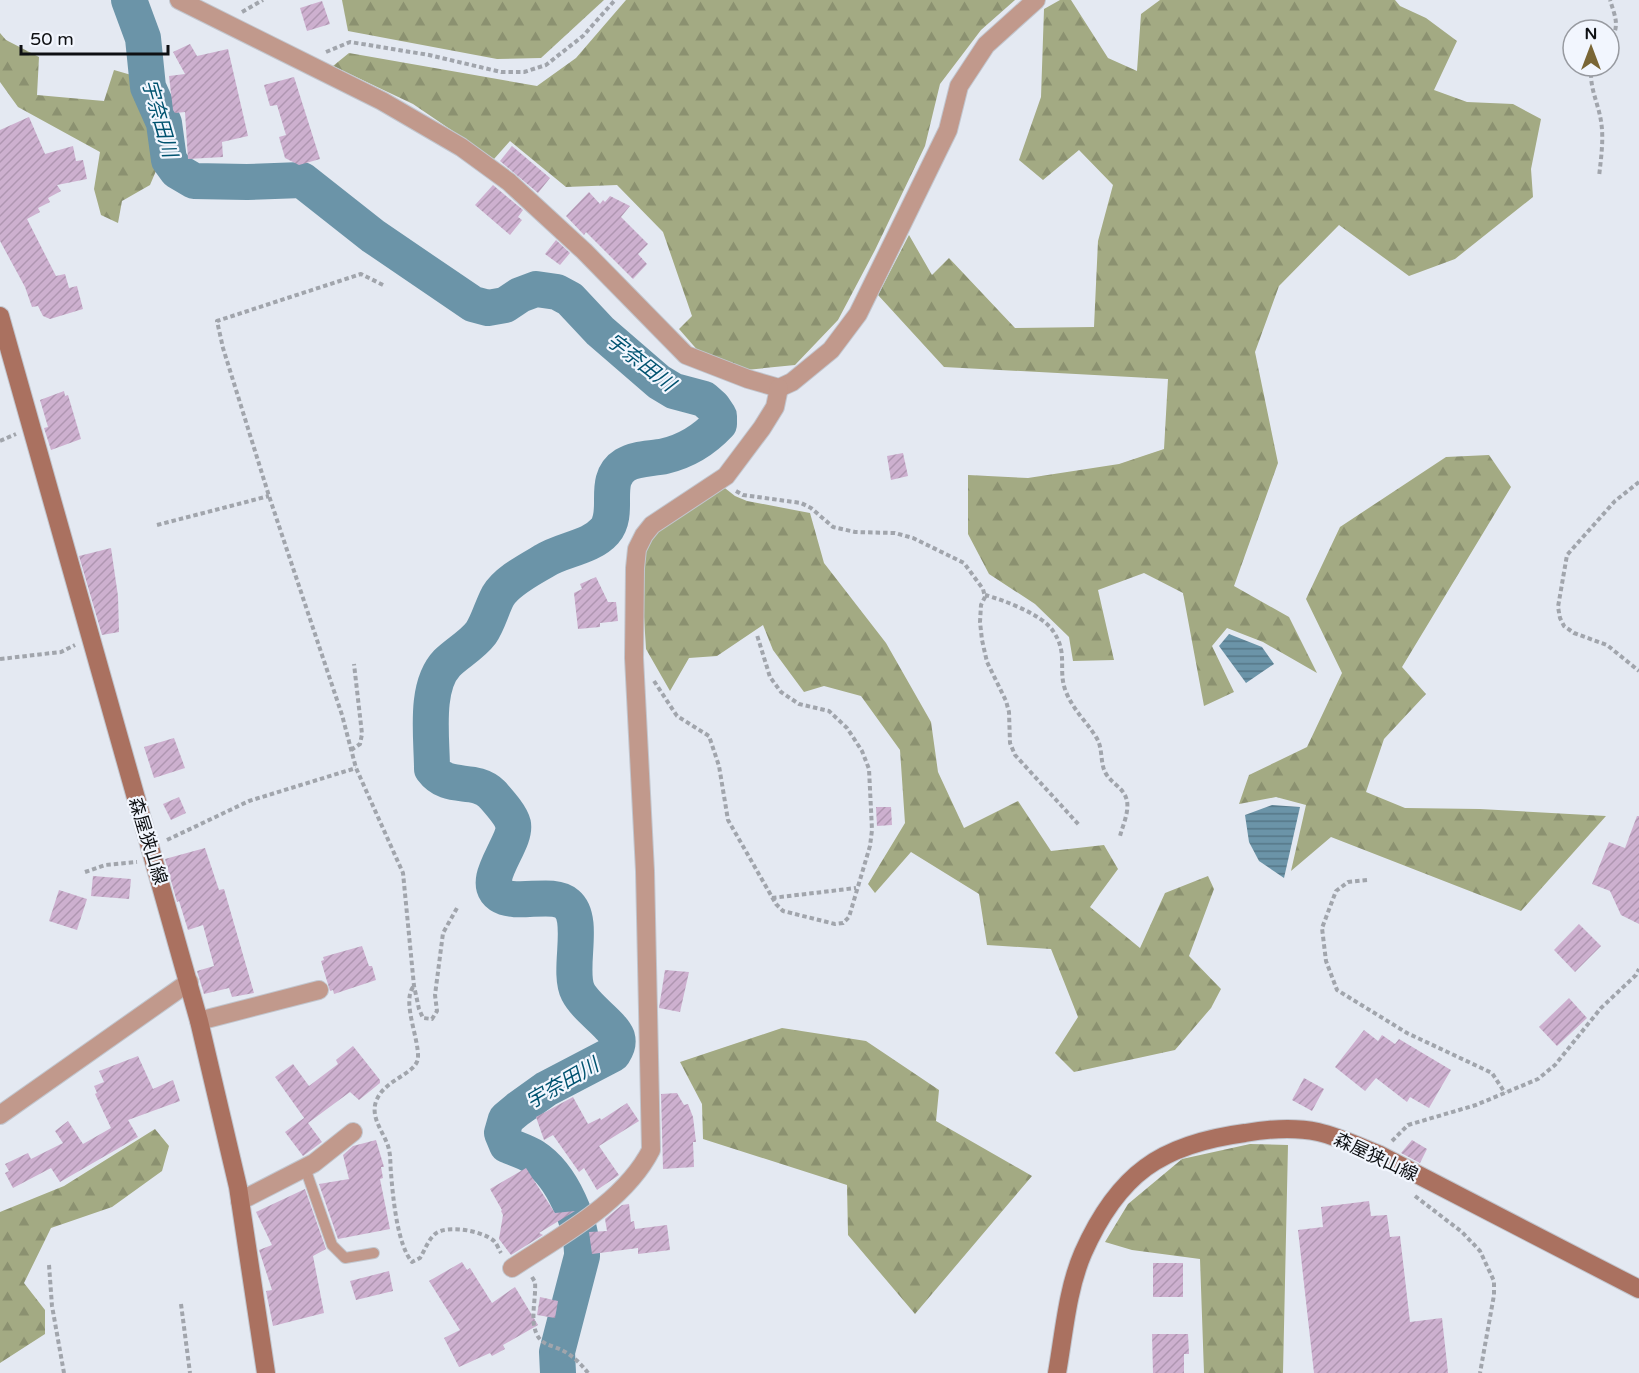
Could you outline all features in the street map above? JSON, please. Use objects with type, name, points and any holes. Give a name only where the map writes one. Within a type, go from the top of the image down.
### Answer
[{"type":"main road","name":"森屋狭山線","points":[[0,316],[199,1021],[240,1201],[266,1373]]},
{"type":"main road","name":"森屋狭山線","points":[[1057,1373],[1075,1275],[1083,1253],[1105,1212],[1134,1176],[1151,1162],[1168,1153],[1211,1138],[1255,1131],[1315,1131],[1336,1137],[1393,1162],[1639,1289]]},
{"type":"street","points":[[179,0],[402,112],[461,147],[509,182],[584,250],[686,355],[748,379],[779,388],[792,382],[831,350],[858,314],[948,130],[959,87],[986,45],[1036,0]]},
{"type":"street","points":[[518,1265],[584,1220],[625,1188],[642,1168],[651,1150],[645,871],[634,658],[637,549],[652,525],[723,477],[762,428],[775,407],[779,388]]},
{"type":"street","points":[[0,1115],[189,982]]},
{"type":"street","points":[[199,1021],[319,990]]},
{"type":"street","points":[[240,1201],[314,1163],[353,1132]]},
{"type":"lane","points":[[305,1168],[332,1245],[345,1258],[374,1253]]},
{"type":"path","points":[[304,62],[350,42],[429,55],[501,72],[524,72],[546,65],[556,58],[583,36],[615,0]]},
{"type":"path","points":[[1610,0],[1616,18]]},
{"type":"path","points":[[1590,78],[1601,122],[1602,152],[1599,177]]},
{"type":"path","points":[[383,285],[361,274],[217,321],[223,348],[269,496],[342,715],[356,768],[403,873],[414,986],[418,1009],[423,1018],[432,1019],[437,1011],[435,995],[443,933],[457,908]]},
{"type":"path","points":[[723,477],[734,490],[743,495],[801,503],[811,508],[833,527],[855,532],[895,533],[913,538],[964,563],[985,595],[981,605],[982,640],[987,662],[1006,701],[1009,712],[1010,743],[1015,755],[1080,826]]},
{"type":"path","points":[[1639,482],[1615,501],[1567,555],[1558,607],[1564,626],[1574,633],[1607,645],[1639,671]]},
{"type":"path","points":[[157,525],[269,496]]},
{"type":"path","points":[[985,595],[1004,600],[1029,613],[1051,628],[1061,644],[1062,684],[1080,717],[1098,738],[1105,772],[1124,791],[1127,799],[1128,809],[1120,836]]},
{"type":"path","points":[[634,658],[648,671],[677,716],[709,736],[719,766],[728,820],[772,898],[783,911],[835,924],[843,923],[849,917],[870,846],[872,830],[869,770],[862,752],[847,728],[829,711],[799,704],[781,692],[770,677],[758,635]]},
{"type":"path","points":[[0,659],[61,652],[76,645]]},
{"type":"path","points":[[351,750],[360,744],[362,734],[354,664]]},
{"type":"path","points":[[85,872],[105,865],[140,862],[167,840],[249,801],[356,768]]},
{"type":"path","points":[[1367,880],[1347,882],[1336,891],[1322,928],[1326,961],[1337,990],[1407,1033],[1492,1073],[1505,1093]]},
{"type":"path","points":[[772,898],[856,888]]},
{"type":"path","points":[[1393,1162],[1387,1150],[1393,1138],[1408,1125],[1476,1105],[1538,1079],[1555,1065],[1601,1008],[1639,971]]},
{"type":"path","points":[[414,986],[410,992],[410,1004],[418,1060],[415,1067],[386,1085],[375,1102],[376,1122],[388,1144],[391,1156],[391,1173],[401,1244],[412,1262],[420,1258],[437,1232],[447,1229],[462,1228],[493,1240],[535,1282],[534,1323],[543,1343],[565,1352],[580,1363],[588,1373]]},
{"type":"path","points":[[1411,1191],[1462,1232],[1480,1251],[1494,1281],[1494,1295],[1480,1373]]},
{"type":"path","points":[[49,1265],[52,1306],[64,1373]]},
{"type":"path","points":[[181,1304],[190,1373]]},
{"type":"green space","points":[[342,0],[604,0],[541,58],[497,59],[348,31]]},
{"type":"green space","points":[[626,0],[1015,0],[981,30],[940,84],[925,146],[875,250],[838,320],[795,365],[746,370],[700,353],[679,329],[692,316],[663,232],[617,185],[566,187],[510,141],[494,159],[413,104],[333,66],[349,53],[537,86],[576,58]]},
{"type":"green space","points":[[1060,0],[1071,0],[1108,58],[1137,71],[1141,14],[1160,0],[1395,0],[1400,6],[1426,18],[1457,41],[1434,90],[1467,102],[1513,104],[1541,119],[1531,169],[1533,197],[1455,259],[1409,276],[1339,225],[1279,286],[1255,352],[1278,463],[1234,586],[1289,617],[1317,673],[1263,642],[1227,628],[1212,646],[1234,692],[1204,706],[1183,593],[1144,573],[1098,590],[1114,660],[1073,661],[1069,637],[1035,604],[989,574],[968,534],[968,475],[1028,478],[1119,464],[1164,449],[1168,379],[944,367],[878,295],[909,235],[932,275],[949,258],[1015,328],[1094,327],[1098,241],[1113,185],[1079,150],[1043,180],[1019,160],[1041,97],[1044,9]]},
{"type":"green space","points":[[0,33],[6,40],[39,57],[37,95],[104,101],[114,70],[159,83],[165,101],[167,145],[150,185],[122,201],[118,223],[101,215],[94,189],[100,152],[18,107],[0,82]]},
{"type":"green space","points":[[1489,455],[1511,487],[1402,667],[1426,694],[1384,739],[1366,792],[1405,808],[1480,809],[1606,816],[1521,911],[1331,837],[1291,871],[1306,805],[1276,797],[1239,804],[1249,775],[1307,747],[1342,673],[1306,599],[1340,527],[1446,457]]},
{"type":"green space","points":[[721,485],[735,496],[747,501],[810,513],[824,563],[886,643],[931,722],[938,772],[964,828],[1018,801],[1051,851],[1104,845],[1118,869],[1090,907],[1140,948],[1165,893],[1208,876],[1214,889],[1189,956],[1221,989],[1211,1008],[1175,1050],[1074,1072],[1055,1053],[1078,1017],[1051,949],[987,945],[979,894],[911,852],[875,893],[868,884],[905,823],[900,750],[861,696],[824,686],[804,692],[773,650],[763,625],[717,656],[689,658],[670,691],[646,649],[641,568],[645,548],[659,528]]},
{"type":"green space","points":[[782,1028],[866,1041],[939,1090],[936,1121],[1032,1176],[915,1314],[848,1235],[847,1185],[703,1139],[702,1104],[680,1062]]},
{"type":"green space","points":[[155,1129],[169,1146],[162,1171],[112,1207],[51,1228],[24,1283],[45,1310],[45,1334],[0,1363],[0,1212],[64,1186]]},
{"type":"green space","points":[[1250,1144],[1288,1145],[1283,1373],[1204,1373],[1200,1259],[1132,1250],[1105,1242],[1128,1204],[1182,1159]]},
{"type":"water","points":[[1229,634],[1262,647],[1274,664],[1246,683],[1219,646]]},
{"type":"water","points":[[1272,805],[1300,807],[1284,878],[1259,861],[1249,842],[1245,815]]},
{"type":"building","points":[[322,1],[330,24],[307,31],[300,8]]},
{"type":"building","points":[[190,44],[197,56],[228,49],[248,136],[222,142],[223,157],[188,159],[185,112],[175,113],[173,110],[169,76],[185,74],[173,52]]},
{"type":"building","points":[[294,77],[320,159],[299,165],[285,158],[279,137],[286,135],[277,105],[270,106],[264,85]]},
{"type":"building","points":[[29,117],[45,154],[73,146],[76,161],[83,160],[87,179],[57,185],[61,191],[48,198],[50,202],[38,208],[40,212],[27,219],[56,276],[65,274],[69,288],[77,286],[83,309],[50,319],[43,316],[38,306],[32,307],[25,287],[0,241],[0,130]]},
{"type":"building","points":[[512,146],[550,178],[538,193],[500,161]]},
{"type":"building","points":[[493,185],[523,210],[518,217],[522,220],[510,235],[475,205]]},
{"type":"building","points":[[589,192],[600,204],[610,196],[630,206],[621,217],[648,244],[638,254],[647,264],[633,279],[586,232],[584,235],[566,216]]},
{"type":"building","points":[[556,240],[570,253],[560,265],[545,254]]},
{"type":"building","points":[[64,391],[65,396],[68,395],[81,439],[51,450],[44,428],[48,427],[40,400]]},
{"type":"building","points":[[903,453],[908,476],[891,480],[887,456]]},
{"type":"building","points":[[111,548],[118,596],[119,632],[102,635],[79,556]]},
{"type":"building","points":[[596,577],[608,602],[616,602],[618,621],[600,623],[600,627],[578,629],[574,593],[582,589],[580,584]]},
{"type":"building","points":[[174,738],[185,768],[154,778],[144,747]]},
{"type":"building","points":[[179,797],[186,813],[171,820],[163,804]]},
{"type":"building","points":[[876,807],[891,807],[892,825],[877,826]]},
{"type":"building","points":[[1637,816],[1639,816],[1639,924],[1621,915],[1610,891],[1592,884],[1609,842],[1625,848]]},
{"type":"building","points":[[205,848],[219,890],[224,889],[254,993],[232,997],[229,988],[204,994],[197,971],[214,966],[203,925],[188,930],[179,901],[177,902],[165,859]]},
{"type":"building","points":[[93,876],[131,879],[129,899],[91,896]]},
{"type":"building","points":[[59,890],[87,899],[77,930],[49,921]]},
{"type":"building","points":[[1579,924],[1601,946],[1575,972],[1554,950]]},
{"type":"building","points":[[362,946],[376,980],[334,994],[333,990],[330,991],[321,961],[324,960],[323,957]]},
{"type":"building","points":[[665,970],[689,972],[680,1012],[659,1008]]},
{"type":"building","points":[[1569,998],[1587,1018],[1557,1046],[1539,1027]]},
{"type":"building","points":[[1364,1030],[1378,1041],[1382,1035],[1395,1044],[1399,1039],[1451,1070],[1429,1108],[1410,1097],[1407,1102],[1376,1078],[1365,1091],[1335,1067]]},
{"type":"building","points":[[353,1046],[380,1083],[359,1100],[350,1092],[308,1123],[322,1142],[303,1156],[285,1132],[304,1118],[307,1122],[275,1077],[293,1064],[309,1086],[338,1064],[336,1060]]},
{"type":"building","points":[[138,1056],[153,1089],[173,1080],[180,1101],[128,1120],[138,1137],[60,1182],[51,1168],[13,1188],[5,1173],[9,1171],[5,1164],[28,1153],[31,1159],[63,1143],[55,1131],[68,1121],[83,1144],[111,1128],[95,1094],[97,1093],[94,1086],[104,1082],[99,1071]]},
{"type":"building","points":[[1304,1078],[1324,1089],[1312,1111],[1292,1100]]},
{"type":"building","points":[[677,1093],[684,1105],[688,1104],[693,1117],[696,1142],[693,1142],[694,1167],[663,1169],[661,1094]]},
{"type":"building","points":[[573,1097],[588,1124],[600,1118],[601,1120],[627,1103],[639,1121],[599,1146],[619,1175],[597,1190],[584,1168],[579,1172],[553,1135],[544,1140],[536,1117]]},
{"type":"building","points":[[376,1140],[384,1167],[381,1167],[383,1178],[380,1179],[390,1229],[338,1239],[319,1184],[349,1179],[343,1155],[353,1146]]},
{"type":"building","points":[[1412,1140],[1427,1149],[1420,1163],[1401,1153]]},
{"type":"building","points":[[526,1168],[555,1213],[575,1211],[539,1233],[543,1235],[511,1255],[499,1239],[503,1215],[490,1189]]},
{"type":"building","points":[[305,1189],[326,1249],[313,1256],[324,1313],[273,1326],[266,1291],[272,1290],[259,1250],[272,1245],[256,1212]]},
{"type":"building","points":[[1369,1201],[1371,1216],[1387,1215],[1390,1237],[1400,1236],[1410,1322],[1442,1318],[1448,1373],[1314,1373],[1298,1230],[1323,1227],[1321,1207]]},
{"type":"building","points":[[629,1204],[631,1222],[634,1221],[635,1229],[667,1225],[670,1250],[638,1254],[638,1248],[592,1254],[589,1232],[607,1231],[605,1219],[622,1205]]},
{"type":"building","points":[[462,1262],[467,1270],[470,1268],[492,1303],[515,1287],[538,1325],[503,1345],[505,1349],[492,1356],[490,1353],[459,1367],[444,1338],[460,1330],[429,1281]]},
{"type":"building","points":[[1153,1263],[1183,1263],[1183,1297],[1153,1297]]},
{"type":"building","points":[[389,1271],[393,1291],[356,1300],[350,1281]]},
{"type":"building","points":[[540,1297],[558,1301],[555,1318],[537,1315]]},
{"type":"building","points":[[1152,1334],[1188,1334],[1189,1354],[1184,1354],[1184,1373],[1153,1373]]},
{"type":"waterway","name":"宇奈田川","points":[[129,0],[143,38],[148,87],[164,123],[169,160],[177,171],[194,181],[302,180],[373,236],[473,304],[488,308],[505,305],[520,295],[536,289],[557,292],[570,299],[600,331],[659,382],[674,391],[704,399],[719,416],[719,424],[694,444],[673,454],[629,463],[618,471],[612,487],[612,515],[605,531],[584,545],[544,561],[507,585],[498,596],[481,633],[447,663],[440,673],[432,699],[432,769],[446,780],[485,789],[501,804],[513,824],[510,841],[496,871],[495,889],[507,898],[544,898],[561,900],[567,904],[575,921],[574,971],[578,992],[610,1027],[618,1040],[613,1054],[546,1089],[518,1109],[506,1119],[502,1133],[507,1145],[534,1157],[553,1176],[569,1201],[579,1230],[582,1256],[557,1352],[558,1373]]}]
